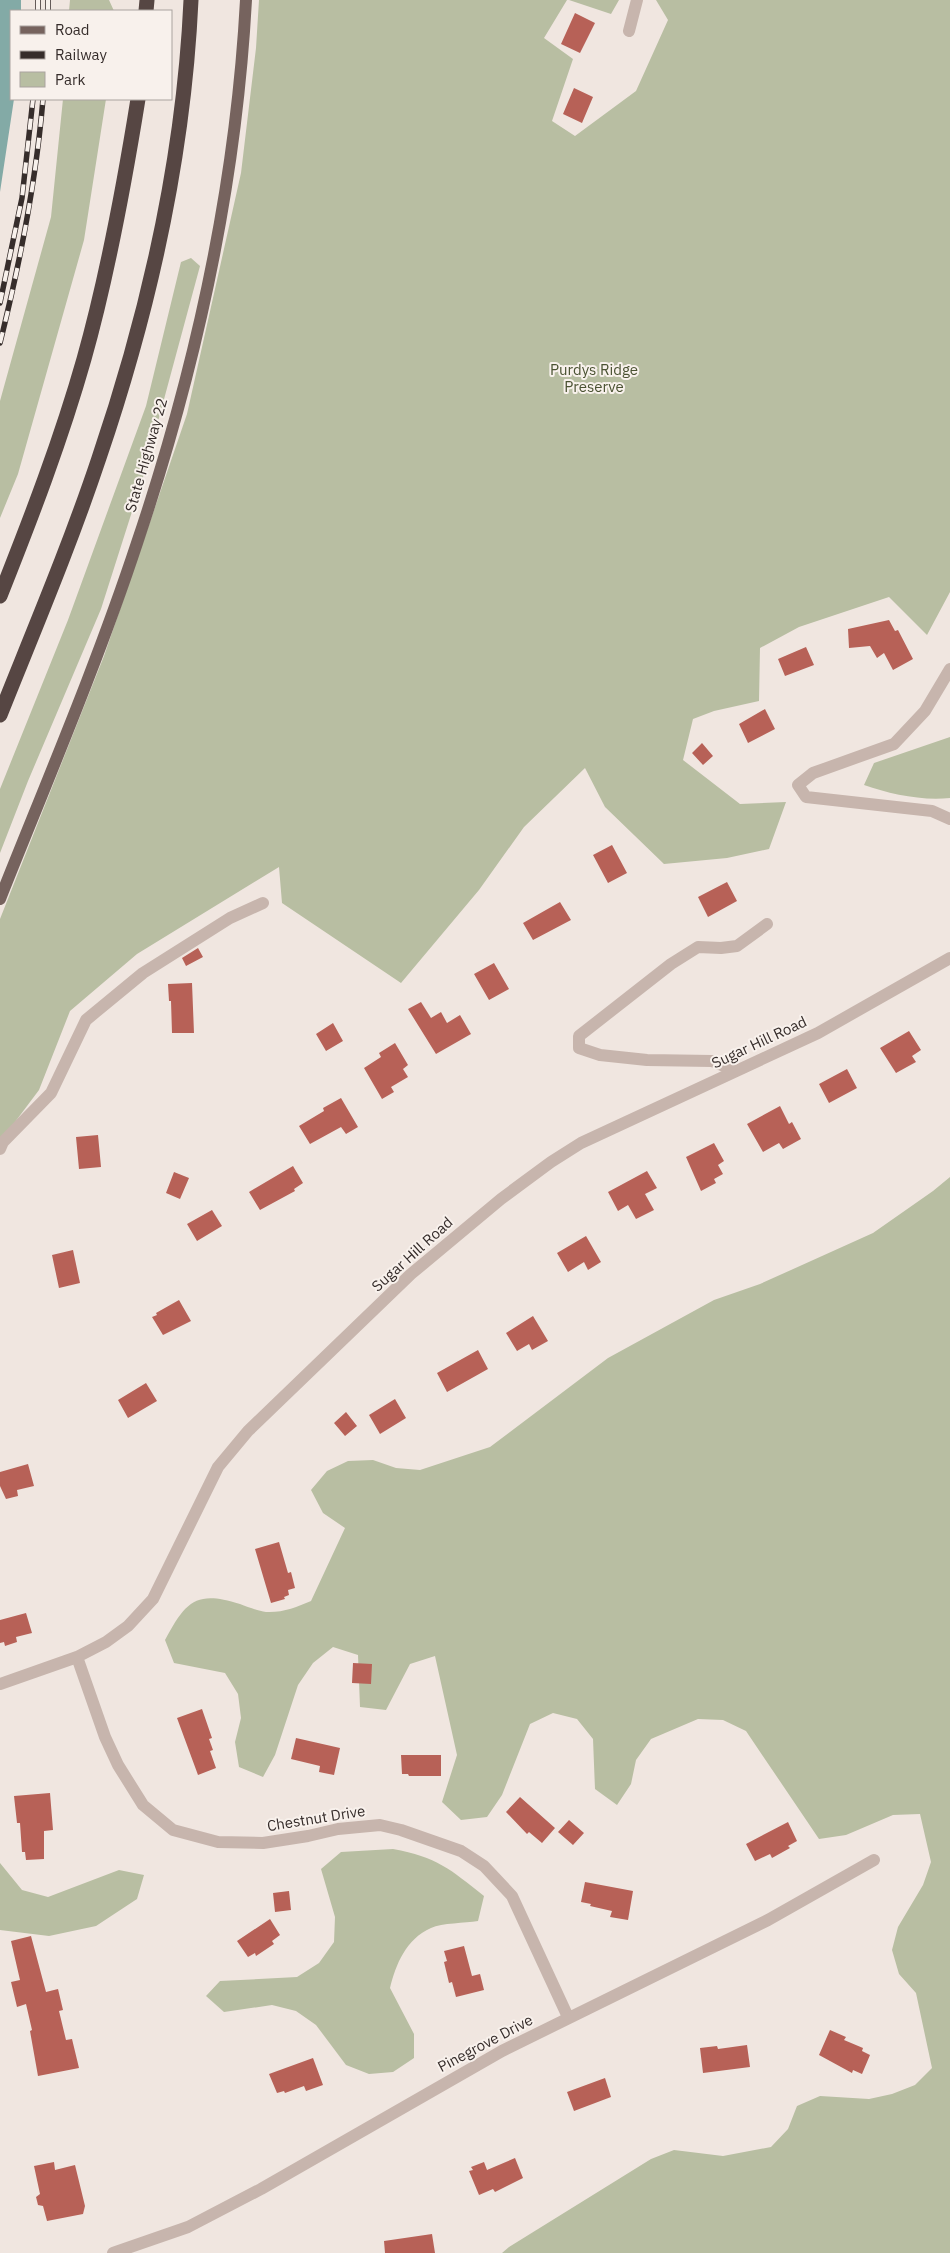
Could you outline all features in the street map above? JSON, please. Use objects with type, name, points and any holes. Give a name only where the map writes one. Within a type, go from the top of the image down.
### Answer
[{"type":"highway","points":[[0,716],[71,536],[99,459],[127,371],[149,284],[168,194],[182,102],[191,0]]},
{"type":"highway","points":[[0,596],[57,444],[84,359],[106,274],[124,186],[138,100]]},
{"type":"main road","name":"State Highway 22","points":[[0,899],[112,617],[138,541],[183,386],[203,307],[228,178],[238,111],[246,0]]},
{"type":"street","points":[[629,31],[637,0]]},
{"type":"street","points":[[950,669],[925,711],[894,744],[813,773],[798,785],[806,797],[932,811],[950,819]]},
{"type":"street","points":[[0,1149],[3,1142],[51,1093],[86,1020],[143,973],[230,918],[263,902]]},
{"type":"street","points":[[736,1071],[712,1061],[646,1060],[600,1055],[579,1048],[580,1036],[671,964],[698,947],[721,948],[737,946],[767,924]]},
{"type":"street","name":"Sugar Hill Road","points":[[0,1684],[78,1657],[106,1642],[121,1631],[153,1599],[218,1467],[248,1431],[411,1274],[501,1199],[551,1162],[581,1143],[818,1032],[950,958]]},
{"type":"street","name":"Chestnut Drive","points":[[78,1657],[105,1737],[118,1765],[143,1805],[173,1830],[218,1842],[263,1843],[338,1829],[380,1825],[401,1830],[462,1851],[484,1866],[512,1896],[568,2017]]},
{"type":"street","name":"Pinegrove Drive","points":[[113,2253],[188,2227],[261,2189],[502,2051],[768,1920],[874,1860]]},
{"type":"green space","points":[[70,0],[109,0],[114,10],[69,10]]},
{"type":"green space","name":"Purdys Ridge Preserve","points":[[259,0],[567,0],[544,38],[573,59],[552,121],[575,136],[636,91],[668,20],[656,0],[950,0],[950,592],[927,635],[889,597],[799,627],[760,648],[759,701],[714,711],[693,719],[683,760],[740,804],[786,802],[769,849],[727,858],[664,864],[605,807],[585,768],[524,827],[479,890],[401,983],[282,903],[279,867],[137,954],[70,1011],[39,1090],[0,1142],[0,919],[104,656],[187,414],[241,173],[256,48]]},
{"type":"green space","points":[[569,0],[619,0],[611,14]]},
{"type":"green space","points":[[63,100],[106,100],[84,240],[18,474],[0,518],[0,401],[51,217]]},
{"type":"green space","points":[[191,258],[200,266],[143,477],[101,609],[28,781],[0,853],[0,789],[68,620],[146,406],[181,262]]},
{"type":"green space","points":[[950,737],[950,798],[906,796],[864,785],[874,763]]},
{"type":"green space","points":[[950,1177],[950,2253],[502,2253],[651,2159],[674,2150],[723,2156],[771,2147],[788,2129],[797,2106],[820,2096],[869,2099],[892,2094],[915,2085],[932,2068],[916,1993],[899,1974],[892,1950],[898,1927],[923,1885],[931,1862],[920,1814],[893,1815],[846,1835],[819,1839],[746,1731],[723,1720],[698,1719],[651,1739],[636,1760],[631,1784],[617,1805],[595,1789],[593,1739],[577,1719],[553,1713],[530,1724],[502,1795],[487,1817],[461,1820],[442,1802],[457,1755],[435,1656],[410,1664],[386,1710],[360,1707],[358,1655],[333,1647],[313,1663],[298,1685],[275,1755],[263,1777],[239,1767],[235,1742],[241,1718],[238,1694],[225,1673],[174,1663],[165,1640],[186,1608],[202,1599],[225,1600],[266,1612],[284,1611],[311,1601],[345,1528],[323,1513],[311,1490],[327,1471],[348,1461],[373,1460],[396,1468],[420,1470],[490,1447],[608,1358],[714,1300],[760,1284],[873,1233]]},
{"type":"green space","points":[[393,1849],[421,1856],[442,1865],[484,1896],[478,1921],[436,1926],[422,1933],[403,1953],[395,1970],[390,1988],[414,2034],[414,2058],[393,2072],[369,2074],[346,2065],[316,2025],[296,2011],[272,2005],[224,2012],[206,1996],[220,1981],[297,1977],[319,1963],[334,1942],[335,1917],[321,1869],[341,1852]]},
{"type":"green space","points":[[0,1863],[22,1890],[48,1897],[119,1870],[144,1875],[137,1899],[96,1926],[49,1936],[0,1930]]},
{"type":"water","points":[[0,0],[21,0],[21,10],[10,10],[10,100],[14,100],[0,192]]},
{"type":"building","points":[[575,13],[595,23],[580,53],[561,44]]},
{"type":"building","points":[[574,88],[593,97],[582,123],[563,114]]},
{"type":"building","points":[[889,620],[895,631],[898,630],[913,659],[893,670],[884,653],[877,658],[870,646],[849,648],[848,629]]},
{"type":"building","points":[[806,647],[814,665],[785,676],[778,659]]},
{"type":"building","points":[[765,709],[775,729],[748,743],[739,724]]},
{"type":"building","points":[[702,743],[713,756],[703,765],[692,753]]},
{"type":"building","points":[[612,845],[627,873],[608,883],[593,855]]},
{"type":"building","points":[[727,882],[737,901],[708,917],[698,897]]},
{"type":"building","points":[[560,902],[571,920],[533,940],[523,923]]},
{"type":"building","points":[[198,948],[203,957],[186,966],[182,958]]},
{"type":"building","points":[[494,963],[509,989],[489,1000],[474,974]]},
{"type":"building","points":[[192,983],[194,1033],[172,1033],[171,1001],[169,1001],[168,984]]},
{"type":"building","points":[[421,1002],[431,1018],[441,1012],[447,1023],[460,1015],[471,1034],[436,1054],[408,1009]]},
{"type":"building","points":[[333,1023],[343,1041],[326,1051],[316,1034]]},
{"type":"building","points":[[909,1031],[921,1050],[912,1056],[916,1062],[896,1073],[880,1048]]},
{"type":"building","points":[[395,1043],[408,1065],[403,1069],[408,1077],[391,1087],[394,1092],[382,1099],[364,1068],[381,1057],[379,1053]]},
{"type":"building","points":[[847,1069],[857,1088],[829,1103],[819,1084]]},
{"type":"building","points":[[341,1098],[358,1127],[346,1134],[341,1127],[310,1144],[299,1126],[324,1111],[323,1108]]},
{"type":"building","points":[[780,1106],[789,1124],[792,1122],[801,1139],[783,1149],[779,1143],[763,1152],[747,1124]]},
{"type":"building","points":[[98,1135],[101,1167],[79,1169],[76,1137]]},
{"type":"building","points":[[714,1143],[724,1161],[718,1165],[723,1174],[714,1179],[716,1183],[701,1191],[686,1157]]},
{"type":"building","points":[[293,1166],[303,1183],[294,1189],[295,1191],[260,1210],[249,1192]]},
{"type":"building","points":[[647,1171],[657,1188],[645,1194],[654,1210],[636,1219],[628,1205],[618,1211],[608,1192]]},
{"type":"building","points":[[174,1172],[189,1178],[180,1199],[166,1193]]},
{"type":"building","points":[[212,1210],[222,1226],[197,1241],[187,1224]]},
{"type":"building","points":[[586,1236],[601,1262],[588,1270],[584,1262],[568,1272],[557,1253]]},
{"type":"building","points":[[73,1250],[80,1283],[59,1288],[52,1255]]},
{"type":"building","points":[[179,1300],[191,1321],[163,1335],[152,1317]]},
{"type":"building","points":[[533,1316],[548,1341],[532,1350],[529,1344],[517,1351],[506,1333]]},
{"type":"building","points":[[478,1350],[488,1369],[447,1392],[437,1373]]},
{"type":"building","points":[[146,1383],[157,1401],[128,1418],[118,1400]]},
{"type":"building","points":[[395,1399],[406,1418],[380,1434],[369,1415]]},
{"type":"building","points":[[346,1412],[357,1426],[345,1436],[334,1423]]},
{"type":"building","points":[[28,1464],[34,1486],[17,1490],[18,1496],[6,1499],[0,1486],[0,1472]]},
{"type":"building","points":[[279,1542],[288,1573],[291,1572],[295,1588],[288,1590],[289,1595],[284,1597],[285,1599],[271,1603],[255,1549]]},
{"type":"building","points":[[26,1613],[32,1633],[16,1637],[17,1642],[5,1646],[4,1642],[0,1643],[0,1620]]},
{"type":"building","points":[[353,1663],[372,1664],[371,1684],[352,1683]]},
{"type":"building","points":[[202,1709],[212,1738],[209,1739],[213,1750],[210,1751],[216,1768],[198,1775],[177,1718]]},
{"type":"building","points":[[296,1738],[340,1748],[334,1775],[319,1772],[320,1766],[291,1759]]},
{"type":"building","points":[[401,1755],[441,1755],[441,1776],[409,1776],[408,1774],[402,1774]]},
{"type":"building","points":[[50,1793],[53,1830],[44,1831],[44,1859],[26,1860],[25,1852],[22,1852],[20,1823],[17,1823],[14,1796]]},
{"type":"building","points":[[520,1797],[555,1828],[542,1843],[529,1832],[527,1834],[506,1812]]},
{"type":"building","points":[[569,1820],[584,1833],[573,1845],[558,1832]]},
{"type":"building","points":[[788,1822],[797,1841],[788,1846],[790,1848],[772,1858],[770,1854],[755,1861],[746,1844]]},
{"type":"building","points":[[585,1882],[633,1891],[628,1920],[610,1917],[612,1911],[581,1902]]},
{"type":"building","points":[[289,1891],[291,1910],[275,1912],[273,1893]]},
{"type":"building","points":[[270,1919],[280,1935],[272,1941],[274,1944],[256,1956],[255,1953],[248,1957],[237,1941]]},
{"type":"building","points":[[31,1936],[46,1992],[58,1989],[63,2010],[59,2011],[66,2040],[72,2039],[79,2068],[38,2076],[30,2031],[32,2030],[26,2004],[17,2007],[11,1982],[20,1980],[11,1941]]},
{"type":"building","points":[[464,1946],[472,1976],[480,1974],[484,1990],[456,1997],[452,1982],[449,1983],[444,1962],[447,1961],[444,1951]]},
{"type":"building","points":[[830,2030],[846,2037],[844,2040],[863,2048],[862,2051],[870,2055],[862,2074],[853,2070],[852,2073],[819,2055]]},
{"type":"building","points":[[747,2045],[750,2067],[703,2073],[700,2048],[717,2046],[718,2049]]},
{"type":"building","points":[[313,2058],[323,2085],[306,2091],[304,2086],[285,2093],[284,2091],[277,2093],[269,2074]]},
{"type":"building","points":[[605,2078],[611,2097],[574,2111],[567,2092]]},
{"type":"building","points":[[515,2158],[523,2178],[495,2192],[493,2189],[479,2195],[469,2171],[473,2170],[471,2167],[484,2162],[487,2170]]},
{"type":"building","points":[[54,2162],[55,2170],[75,2165],[85,2206],[83,2214],[47,2221],[43,2206],[38,2205],[36,2197],[40,2194],[34,2166]]},
{"type":"building","points":[[432,2234],[435,2253],[385,2253],[384,2241]]},
{"type":"railway","points":[[38,0],[38,10]]},
{"type":"railway","points":[[48,0],[48,10]]},
{"type":"railway","points":[[0,303],[22,198],[33,100]]},
{"type":"railway","points":[[0,343],[26,222],[36,161],[43,100]]}]
